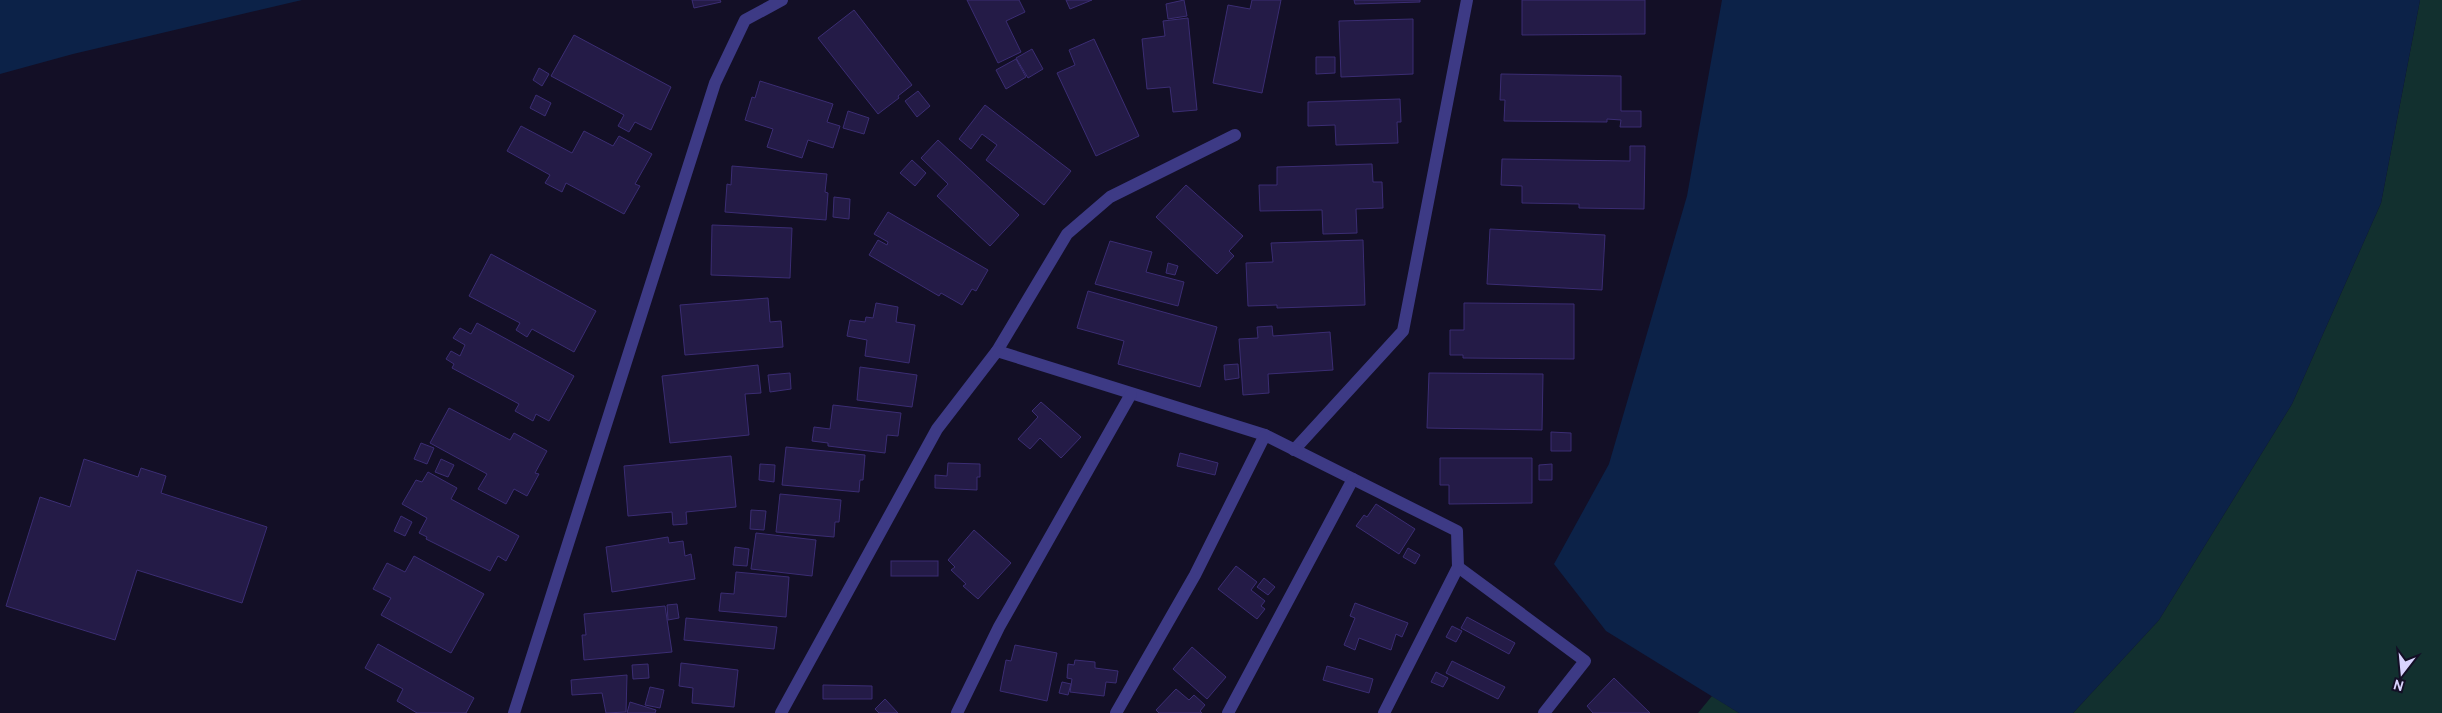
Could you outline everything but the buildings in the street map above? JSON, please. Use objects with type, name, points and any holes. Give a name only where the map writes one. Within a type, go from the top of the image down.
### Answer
[{"type":"lane","points":[[514,713],[715,83],[745,20],[782,0]]},
{"type":"lane","points":[[1294,450],[1403,331],[1467,0]]},
{"type":"lane","points":[[781,713],[937,429],[997,351],[1067,234],[1110,197],[1235,135]]},
{"type":"lane","points":[[997,351],[1265,435],[1457,531],[1458,567],[1384,713]]},
{"type":"lane","points":[[957,713],[999,626],[1131,394]]},
{"type":"lane","points":[[1116,713],[1195,575],[1265,435]]},
{"type":"lane","points":[[1228,713],[1353,479]]},
{"type":"lane","points":[[1458,567],[1585,660],[1544,713]]},
{"type":"green space","points":[[2420,0],[2442,0],[2442,713],[2073,713],[2159,620],[2292,404],[2381,203]]},
{"type":"green space","points":[[1712,696],[1739,713],[1698,713]]},
{"type":"water","points":[[0,0],[302,0],[73,54],[0,74]]},
{"type":"water","points":[[1722,0],[2420,0],[2381,203],[2292,404],[2159,620],[2073,713],[1739,713],[1606,631],[1554,564],[1609,464],[1687,196]]}]
